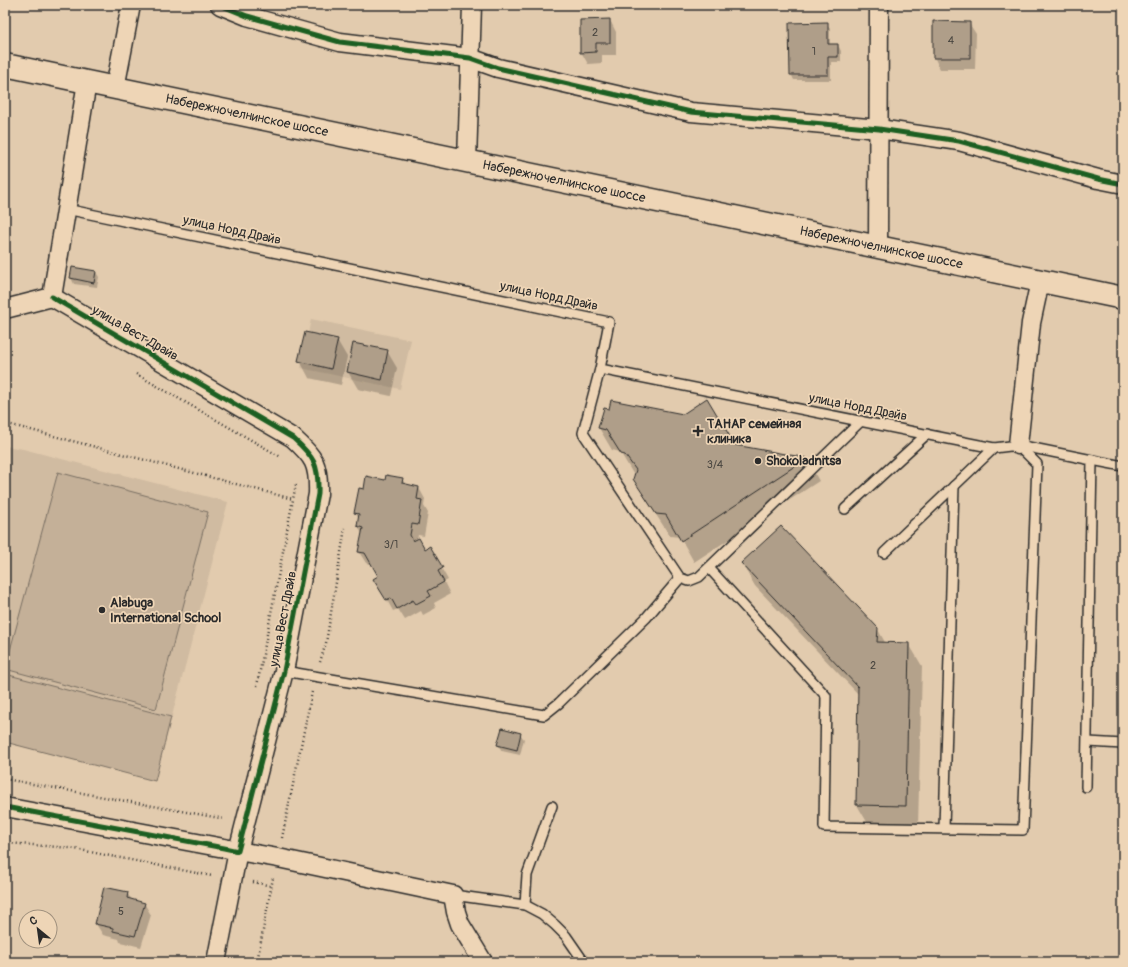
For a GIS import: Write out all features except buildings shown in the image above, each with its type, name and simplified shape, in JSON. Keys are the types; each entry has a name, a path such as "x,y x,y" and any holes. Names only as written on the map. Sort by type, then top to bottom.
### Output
{"main road":[{"name":"Набережночелнинское шоссе","path":"5,66 1123,298"}],"street":[{"path":"115,88 131,5"},
{"path":"220,5 247,16 340,42 470,58 498,68 691,112 879,129 959,141 1098,179 1123,184"},
{"path":"467,161 472,5"},
{"path":"878,246 879,5"},
{"path":"5,310 52,297 87,82"},
{"path":"1018,445 1031,323 1040,281"},
{"name":"улица Вест Драйв","path":"52,297 293,438 306,449 314,462 319,476 318,494 284,671 238,851 216,962"},
{"path":"5,807 278,858 453,895 460,924 483,962"}],"lane":[{"name":"улица Норд Драйв","path":"66,209 609,322 600,368 994,448 1018,445 1123,466"},
{"path":"600,368 583,433 680,578 689,581 699,577 710,568 861,421"},
{"path":"845,508 927,434"},
{"path":"710,568 826,696 824,827 1023,830 1037,464 1018,445"},
{"path":"884,553 994,448"},
{"path":"1086,787 1092,460"},
{"path":"944,828 954,486"},
{"path":"284,671 544,715 646,618 680,578"},
{"path":"1088,742 1123,744"},
{"path":"525,905 527,875 552,806"},
{"path":"453,895 525,905 542,914 555,925 566,936 584,962"}],"path":[{"path":"136,374 282,458"},
{"path":"5,436 8,424 293,499"},
{"path":"256,690 296,481"},
{"path":"258,962 316,677 326,643 345,528"},
{"path":"5,779 231,820"},
{"path":"5,844 70,848 215,876"}],"shaded area":[{"path":"311,319 411,340 400,389 301,368"},
{"name":"Alabuga International School","path":"5,446 23,449 228,502 155,781 5,742"},
{"path":"58,472 208,512 156,709 5,669"},
{"path":"5,674 171,717 155,781 5,742"}],"cycle path":[{"path":"220,5 247,16 340,42 470,58 498,68 691,112 879,129 959,141 1098,179 1123,184"},
{"path":"5,807 238,851 284,671 318,494 317,475 314,462 306,451 293,438 52,297"}],"place":[{"name":"ТАНАР семейная клиника","path":"698,431"},
{"name":"Shokoladnitsa","path":"758,461"},
{"name":"Alabuga International School","path":"102,610"}]}
